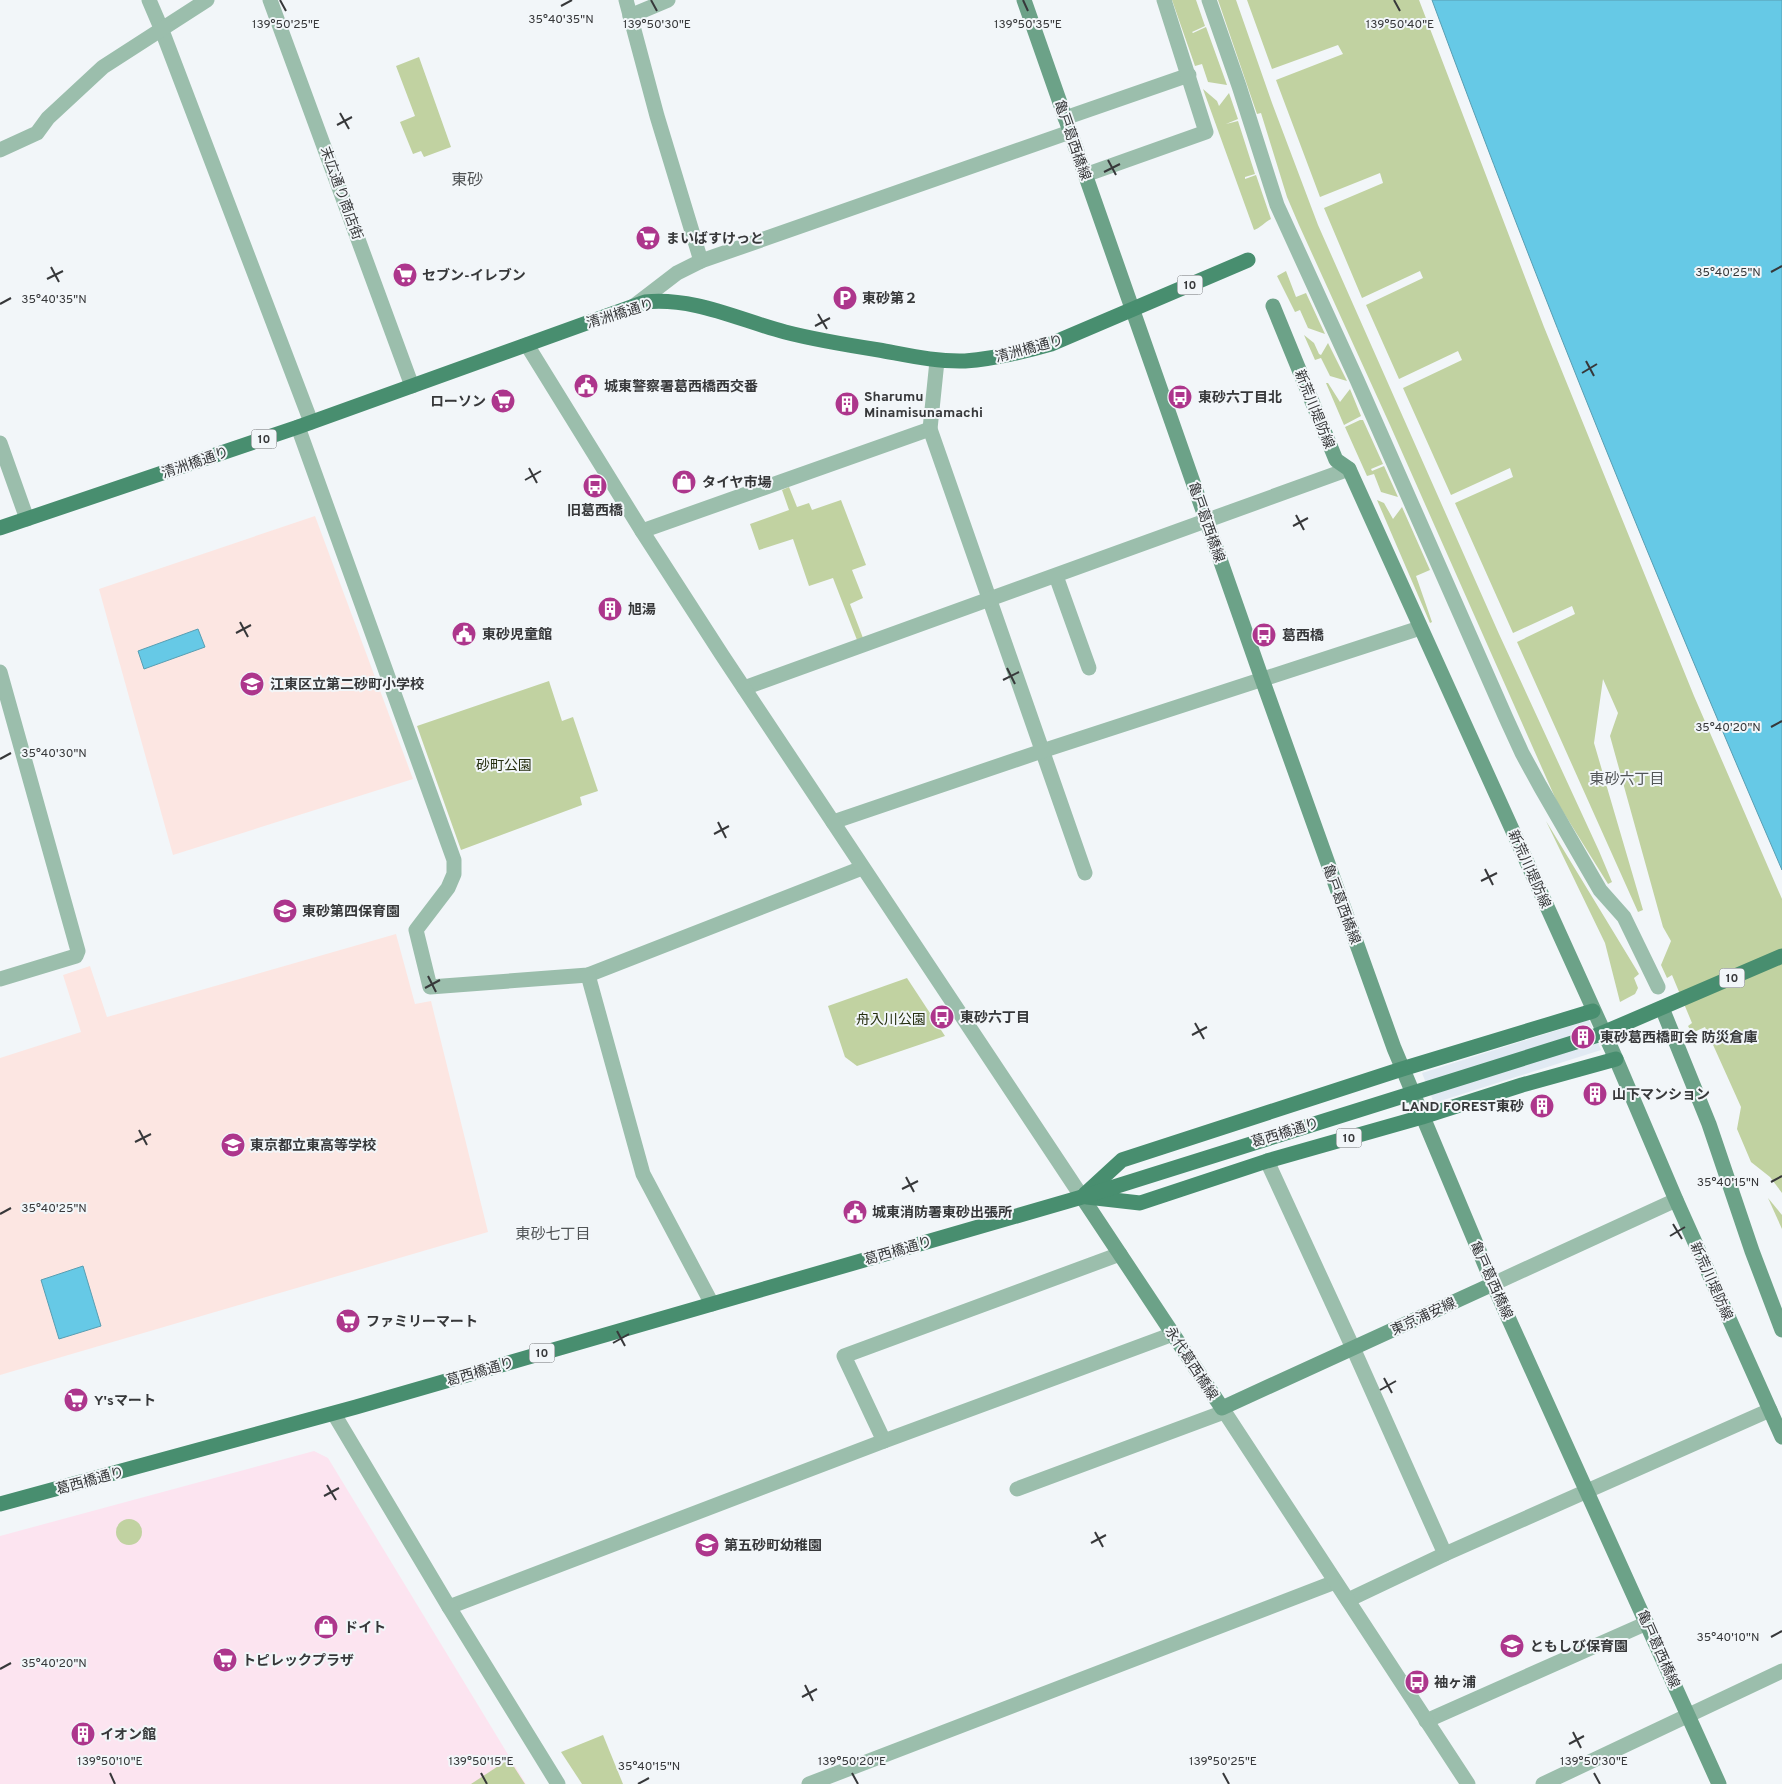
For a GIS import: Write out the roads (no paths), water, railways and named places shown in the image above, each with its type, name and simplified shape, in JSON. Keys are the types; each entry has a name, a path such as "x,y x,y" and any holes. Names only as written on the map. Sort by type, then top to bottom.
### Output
{"main road":[{"name":"亀戸葛西橋線","path":"1024,0 1262,679 1402,1069 1493,1284 1720,1784"},
{"name":"清洲橋通り","path":"0,528 304,425 645,302 673,301 710,309 784,332 819,340 937,361 973,360 1019,353 1051,344 1248,260"},
{"name":"新荒川堤防線","path":"1273,306 1336,460 1349,469 1616,1059 1676,1200 1782,1437"},
{"name":"葛西橋通り","path":"0,1504 334,1414 1082,1197 1576,1042 1636,1019 1782,956"},
{"path":"1662,1008 1709,1124 1752,1251 1782,1330"},
{"name":"10","path":"1082,1197 1122,1160 1402,1069 1593,1011"},
{"name":"10","path":"1082,1197 1140,1203 1267,1161 1616,1059"},
{"name":"永代葛西橋線","path":"1082,1197 1223,1410 1353,1348"},
{"name":"東京浦安線","path":"1353,1348 1493,1284"}],"street":[{"path":"149,0 161,28 304,425 454,860 454,874 448,888 416,930 430,987 588,975 862,868"},
{"path":"0,150 37,132 48,118 103,67 207,0"},
{"name":"末広通り商店街","path":"270,0 412,386"},
{"path":"626,0 657,116 701,261"},
{"path":"630,16 668,0"},
{"path":"1085,176 1206,132 1164,0"},
{"path":"1209,0 1278,205 1506,718 1540,786 1600,890 1624,917 1658,987"},
{"path":"1065,118 1188,75"},
{"path":"633,307 677,273 701,261 1070,132"},
{"path":"527,345 642,531 744,688 1082,1197"},
{"path":"937,361 930,429 1085,873"},
{"path":"642,531 930,429"},
{"path":"0,444 26,519"},
{"path":"744,688 1349,469"},
{"path":"1056,576 1089,668"},
{"path":"833,822 1042,751 1420,628"},
{"path":"0,672 78,951 76,956 0,979"},
{"path":"588,975 643,1174 712,1304"},
{"path":"1267,1161 1445,1554"},
{"path":"1493,1284 1676,1200"},
{"path":"884,1441 844,1356 1120,1254"},
{"path":"449,1607 884,1441 1173,1334"},
{"path":"1017,1490 1223,1410 1468,1784"},
{"path":"1348,1600 1445,1554 1770,1410"},
{"path":"334,1414 449,1607 558,1784"},
{"path":"809,1784 1335,1582"},
{"path":"1426,1721 1647,1623"},
{"path":"1543,1784 1782,1671"}],"water":[{"path":"1432,0 1782,0 1782,870 1690,654 1601,437 1515,219"},
{"path":"198,629 205,647 144,669 138,651"},
{"path":"83,1266 101,1326 59,1339 41,1280"}],"place":[{"name":"まいばすけっと","path":"648,238"},
{"name":"セブン-イレブン","path":"405,275"},
{"name":"東砂第２","path":"845,298"},
{"name":"城東警察署葛西橋西交番","path":"586,386"},
{"name":"東砂六丁目北","path":"1180,397"},
{"name":"ローソン","path":"503,401"},
{"name":"Sharumu Minamisunamachi","path":"847,404"},
{"name":"タイヤ市場","path":"684,482"},
{"name":"旧葛西橋","path":"595,486"},
{"name":"旭湯","path":"610,609"},
{"name":"東砂児童館","path":"464,634"},
{"name":"葛西橋","path":"1264,635"},
{"name":"江東区立第二砂町小学校","path":"252,684"},
{"name":"東砂第四保育園","path":"285,911"},
{"name":"東砂六丁目","path":"942,1017"},
{"name":"東砂葛西橋町会 防災倉庫","path":"1583,1037"},
{"name":"山下マンション","path":"1595,1094"},
{"name":"LAND FOREST東砂","path":"1542,1106"},
{"name":"東京都立東高等学校","path":"233,1145"},
{"name":"城東消防署東砂出張所","path":"855,1212"},
{"name":"ファミリーマート","path":"348,1321"},
{"name":"Y'sマート","path":"76,1400"},
{"name":"第五砂町幼稚園","path":"707,1545"},
{"name":"ドイト","path":"326,1627"},
{"name":"ともしび保育園","path":"1512,1646"},
{"name":"トピレックプラザ","path":"225,1660"},
{"name":"袖ヶ浦","path":"1417,1682"},
{"name":"イオン館","path":"83,1734"}],"district":[{"name":"東砂","path":"467,179"},
{"name":"東砂六丁目","path":"1627,779"},
{"name":"東砂七丁目","path":"553,1234"}],"park label":[{"name":"砂町公園","path":"504,765"},
{"name":"舟入川公園","path":"891,1019"}]}
